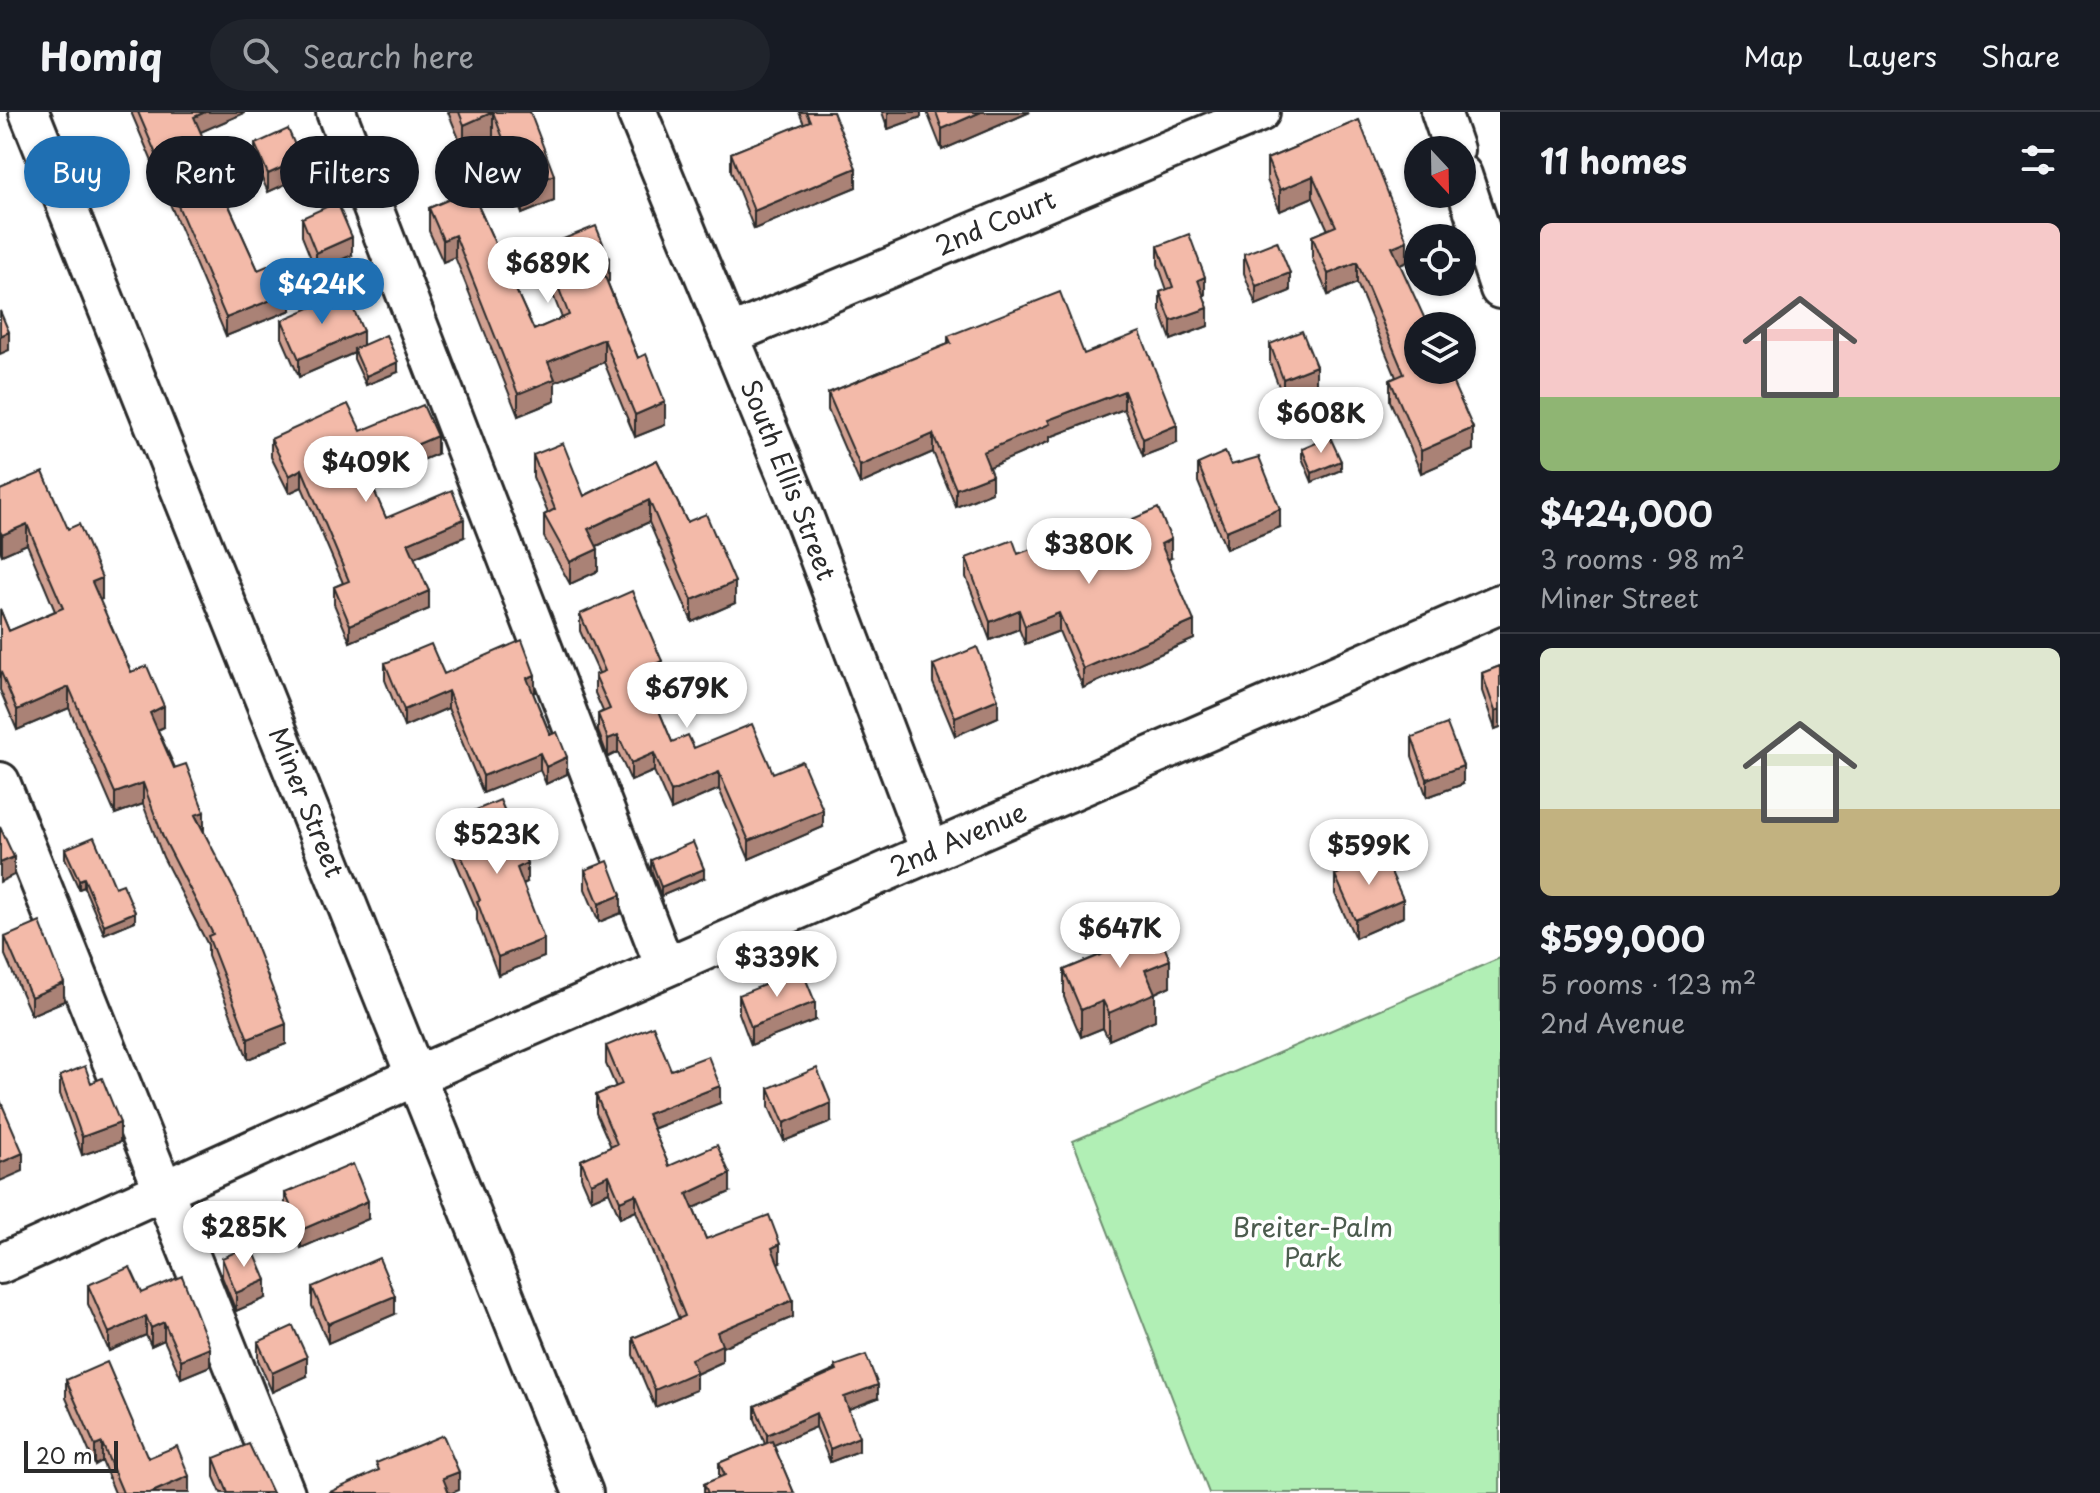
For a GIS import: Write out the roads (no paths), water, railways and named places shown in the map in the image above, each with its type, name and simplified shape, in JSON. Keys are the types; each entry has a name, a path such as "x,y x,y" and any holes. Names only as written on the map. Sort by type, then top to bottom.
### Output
{"street":[{"name":"Miner Street","path":"29,112 583,1493"},
{"path":"336,112 665,967"},
{"name":"South Ellis Street","path":"637,112 732,334 930,851"},
{"name":"2nd Court","path":"732,334 1260,112"},
{"path":"1441,112 1449,136"},
{"path":"1473,208 1500,289"},
{"name":"2nd Avenue","path":"0,1264 416,1076 1500,604"},
{"path":"0,782 285,1493"}],"park label":[{"name":"Breiter-Palm Park","path":"1313,1243"}]}
